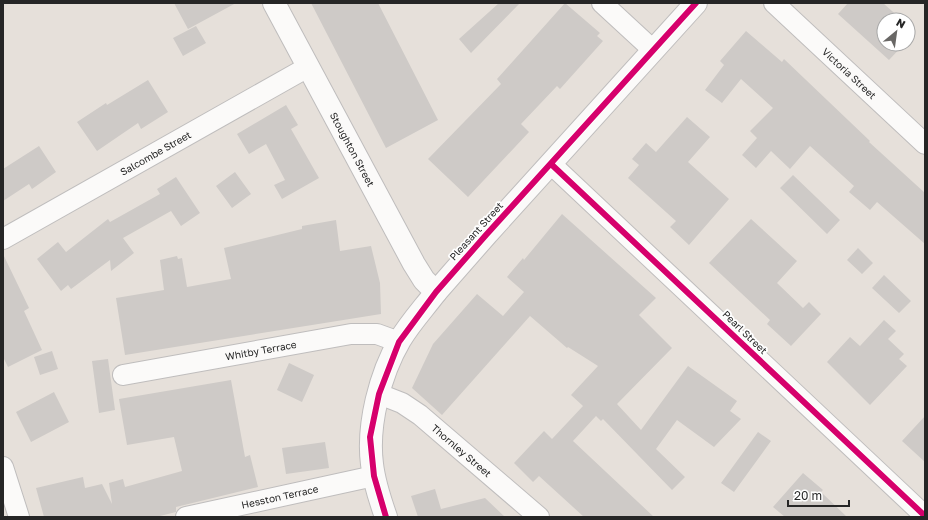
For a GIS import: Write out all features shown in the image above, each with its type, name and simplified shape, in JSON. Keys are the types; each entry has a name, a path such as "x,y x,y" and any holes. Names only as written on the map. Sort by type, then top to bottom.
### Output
{"main road":[{"name":"Stoughton Street","path":"274,3 416,268 424,280 436,292"},
{"name":"Pleasant Street","path":"386,517 374,476 370,437 379,394 399,342 436,292 696,3"}],"street":[{"path":"602,3 653,50"},
{"name":"Victoria Street","path":"774,3 925,144"},
{"name":"Salcombe Street","path":"3,239 308,67"},
{"name":"Pearl Street","path":"551,164 925,516"},
{"name":"Whitby Terrace","path":"123,375 351,334 377,334 399,342"},
{"name":"Thornley Street","path":"379,394 398,401 420,415 539,517"},
{"path":"3,467 19,517"},
{"name":"Hesston Terrace","path":"186,517 374,476"}],"building":[{"path":"174,3 236,3 188,29"},
{"path":"311,3 378,3 438,120 386,148"},
{"path":"499,3 520,3 471,53 459,39"},
{"path":"565,3 600,33 597,36 603,41 560,89 557,86 521,124 529,132 468,197 428,159 501,84 497,79"},
{"path":"848,3 883,3 893,12 876,12 876,48 838,14"},
{"path":"196,26 206,43 183,56 173,38"},
{"path":"746,31 782,62 784,59 870,141 869,142 925,193 925,244 877,202 870,210 849,192 854,186 810,146 790,169 771,151 756,168 742,155 757,138 750,131 773,108 741,79 722,103 705,90 724,65 720,61"},
{"path":"880,52 896,52 889,60"},
{"path":"148,80 168,112 141,129 138,123 97,151 77,122 106,103 107,105"},
{"path":"286,105 298,125 291,129 319,178 282,199 274,185 285,180 266,144 249,154 237,134"},
{"path":"687,117 710,137 688,162 729,199 689,245 670,227 676,221 628,178 639,165 632,159 646,143 656,152"},
{"path":"39,146 56,172 32,189 29,184 3,201 3,169"},
{"path":"235,172 251,194 232,208 216,186"},
{"path":"793,175 840,220 827,234 780,188"},
{"path":"176,177 200,213 181,226 171,211 123,238 134,253 111,271 110,260 71,289 68,285 61,291 37,259 58,242 66,252 108,219 110,222 160,194 157,189"},
{"path":"562,214 656,298 639,315 672,348 617,404 641,430 688,366 737,401 730,411 741,419 714,447 677,420 656,449 685,477 672,490 603,419 601,421 596,416 573,441 654,517 584,517 539,476 533,482 514,463 544,431 552,439 583,406 571,395 598,366 568,347 567,348 530,316 442,415 412,388 433,344 477,294 503,316 524,292 507,277 523,258 524,260"},
{"path":"751,219 797,261 777,283 803,308 809,302 821,314 791,346 767,324 770,320 709,263"},
{"path":"336,220 340,251 371,246 380,283 381,314 125,355 116,298 164,290 160,260 177,256 178,259 182,258 187,287 231,279 224,248 302,229 302,226"},
{"path":"858,248 873,263 862,274 847,260"},
{"path":"3,254 29,308 24,311 42,350 8,367 3,357"},
{"path":"884,275 911,301 899,313 872,288"},
{"path":"884,320 896,331 888,339 904,354 899,359 907,366 870,405 827,362 850,337 860,346"},
{"path":"52,351 58,369 40,375 34,357"},
{"path":"108,359 115,410 99,413 92,361"},
{"path":"289,363 314,375 302,402 277,390"},
{"path":"231,380 245,457 250,455 258,487 176,507 176,512 156,517 44,517 36,488 83,477 85,488 102,484 112,504 109,483 123,479 125,487 182,471 174,437 127,445 119,399"},
{"path":"54,392 69,422 31,442 16,412"},
{"path":"925,416 925,462 902,441"},
{"path":"758,432 771,441 734,492 721,483"},
{"path":"325,442 329,468 286,474 282,448"},
{"path":"803,473 823,490 821,492 847,517 785,517 773,507"},
{"path":"435,489 441,509 485,498 505,517 418,517 411,496"}],"cycle path":[{"path":"386,517 374,476 370,437 379,394 399,342 436,292 696,3"},
{"path":"551,164 925,516"}]}
